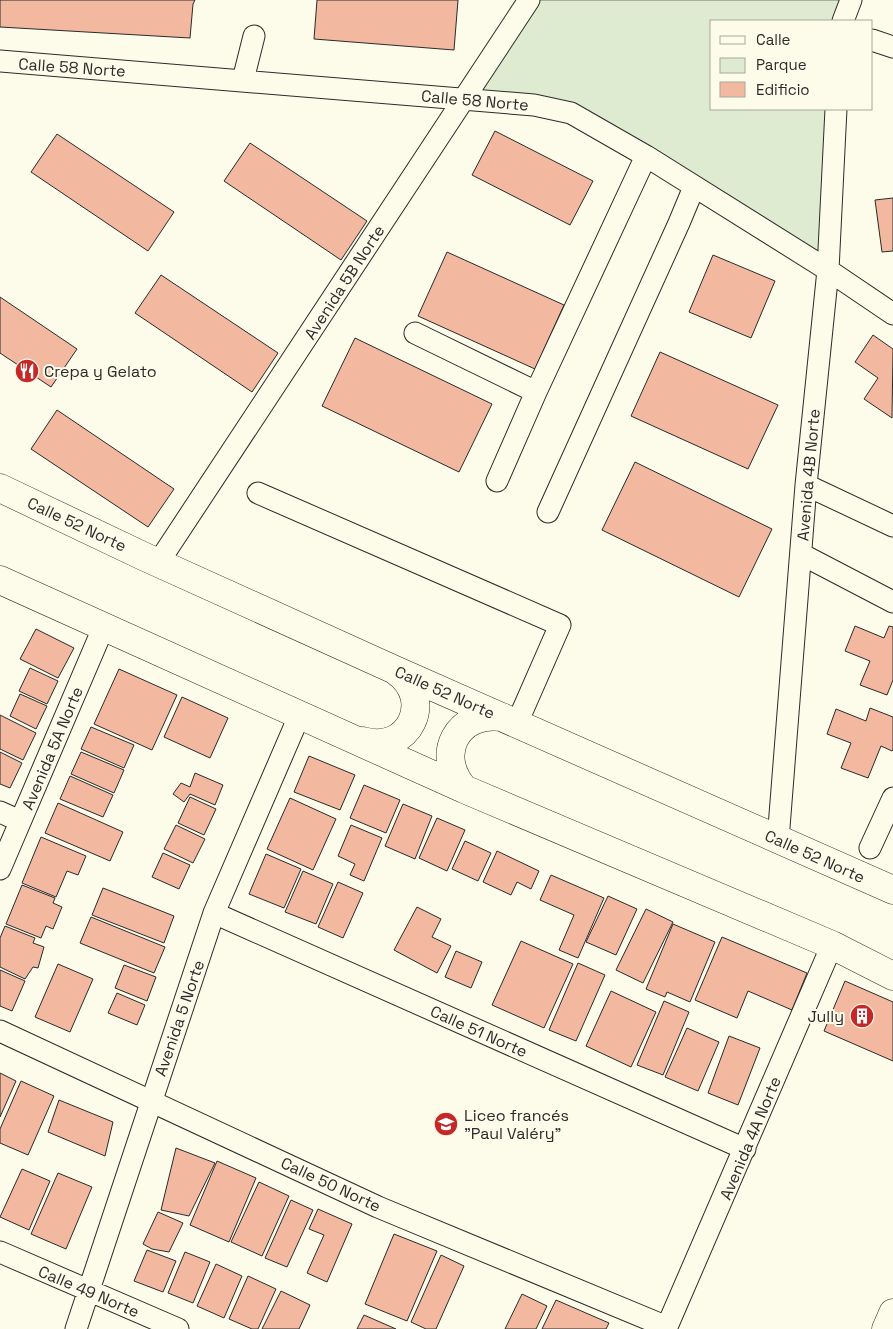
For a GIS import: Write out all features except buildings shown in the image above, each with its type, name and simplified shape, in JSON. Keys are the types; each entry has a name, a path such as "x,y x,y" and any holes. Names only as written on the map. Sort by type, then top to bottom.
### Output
{"main road":[{"name":"Calle 52 Norte","path":"0,488 158,563 395,670 893,890"},
{"path":"0,580 359,740 464,789 832,946 893,976"},
{"path":"359,740 371,744 383,744 400,736 412,723 416,711 416,699 412,687 405,677 395,670"},
{"path":"464,789 452,772 450,763 452,743 460,730 472,720 492,716 509,720"},
{"path":"886,1329 893,1313"}],"street":[{"name":"Avenida 5B Norte","path":"158,563 529,0"},
{"path":"843,20 851,0"},
{"path":"243,80 254,36"},
{"path":"873,40 893,48"},
{"name":"Calle 58 Norte","path":"0,61 534,105 570,113 646,156 828,270 893,314"},
{"name":"Avenida 4B Norte","path":"778,840 806,485 828,270 836,110"},
{"path":"497,480 646,156"},
{"path":"548,512 694,187"},
{"path":"415,333 536,392"},
{"path":"806,485 893,526"},
{"path":"258,493 560,625 509,720"},
{"path":"801,554 893,602"},
{"name":"Avenida 5A Norte","path":"0,870 104,626"},
{"name":"Avenida 5 Norte","path":"76,1329 214,913 300,714"},
{"path":"870,848 893,798"},
{"path":"0,812 20,821"},
{"name":"Calle 51 Norte","path":"214,913 745,1149"},
{"name":"Avenida 4A Norte","path":"666,1328 832,946"},
{"name":"Calle 50 Norte","path":"0,1030 378,1206 666,1328"},
{"name":"Calle 49 Norte","path":"0,1252 178,1329"}],"green space":[{"path":"529,0 851,0 843,20 710,20 710,110 836,110 828,270 571,113 464,99"}],"place":[{"name":"Crepa y Gelato","path":"27,371"},
{"name":"Jully","path":"862,1016"},
{"name":"Liceo francés \"Paul Valéry\"","path":"446,1124"}]}
